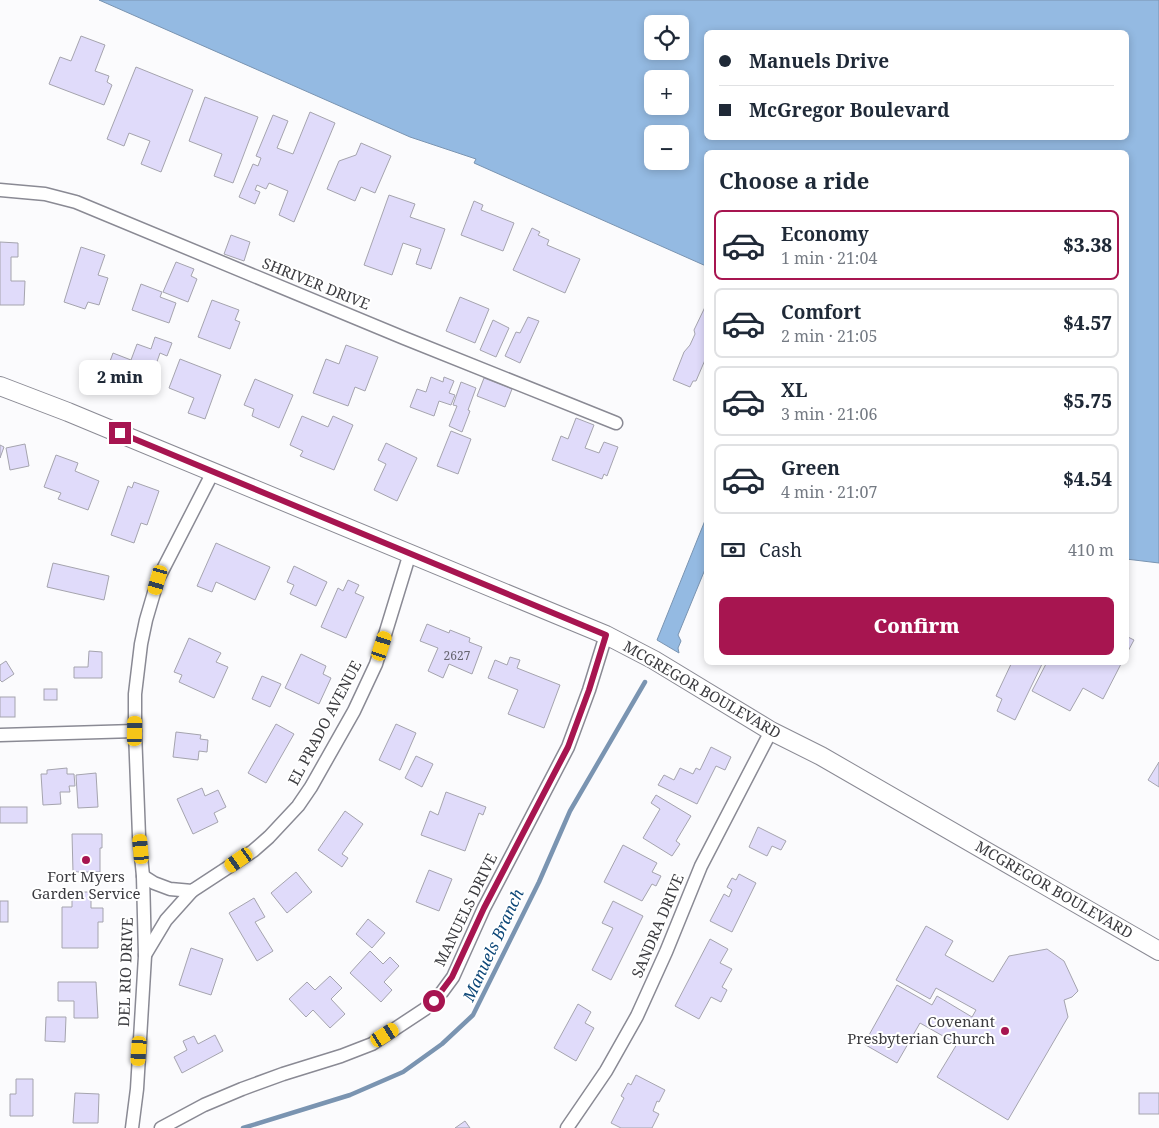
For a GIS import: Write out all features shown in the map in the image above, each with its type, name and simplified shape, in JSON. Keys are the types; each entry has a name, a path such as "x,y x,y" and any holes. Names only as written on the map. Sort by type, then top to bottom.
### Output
{"main road":[{"name":"MCGREGOR BOULEVARD","path":"0,386 68,412 606,635 654,660 771,731 821,756 1159,951"}],"street":[{"name":"SHRIVER DRIVE","path":"0,190 45,194 76,202 616,423"},
{"name":"DEL RIO DRIVE","path":"132,1128 137,1089 145,956 143,876 139,836 135,731 135,694 141,644 158,580 213,472"},
{"name":"EL PRADO AVENUE","path":"145,956 166,920 192,890 225,870 264,841 286,820 312,787 354,711 376,664 410,553"},
{"name":"MANUELS DRIVE","path":"161,1128 204,1105 242,1089 372,1044 426,1010 452,977 484,908 568,747 589,690 606,635"},
{"path":"0,735 135,731"},
{"name":"SANDRA DRIVE","path":"567,1128 606,1071 637,1016 666,952 701,866 771,731"},
{"path":"143,876 170,889 192,890"}],"water":[{"path":"99,0 1159,0 1159,563 1129,559 1129,150 704,150 704,265 474,163 476,159 410,137"},
{"path":"704,523 704,572 678,635 681,641 678,648 679,653 657,640"}],"building":[{"path":"81,36 105,45 95,71 109,76 107,82 112,85 104,105 49,84 60,57 71,61"},
{"path":"136,67 193,90 161,172 141,164 150,141 129,133 124,146 107,139"},
{"path":"205,97 258,117 233,183 214,176 222,154 189,141"},
{"path":"310,112 335,123 294,222 279,215 288,191 269,183 266,189 257,185 255,190 260,192 255,204 239,197 253,164 258,166 261,158 256,156 273,115 288,121 277,148 293,154"},
{"path":"361,143 391,156 375,193 361,187 355,201 327,189 339,161 356,155"},
{"path":"389,195 415,204 410,217 445,229 431,269 416,264 421,249 403,243 392,275 364,265"},
{"path":"474,201 483,205 481,210 514,223 503,251 461,235"},
{"path":"532,228 540,232 538,235 549,240 547,245 580,259 565,293 513,270"},
{"path":"231,235 250,242 244,261 224,254"},
{"path":"0,242 18,243 18,257 11,257 11,281 25,281 24,305 0,305"},
{"path":"81,247 105,255 98,275 108,278 99,305 88,302 85,309 64,302"},
{"path":"176,262 194,269 191,276 197,279 188,302 163,292"},
{"path":"141,284 162,292 160,297 176,303 169,323 132,310"},
{"path":"460,297 489,309 475,343 446,331"},
{"path":"212,300 239,310 235,320 240,322 230,349 198,337"},
{"path":"704,309 704,362 696,381 693,381 690,387 673,380 684,352 695,334 694,330"},
{"path":"528,317 539,321 520,363 505,356 516,332 520,333"},
{"path":"493,320 509,328 496,357 480,350"},
{"path":"155,337 172,343 167,356 160,353 147,390 105,375 113,353 131,360 137,344 151,349"},
{"path":"346,345 378,357 365,391 355,387 348,406 313,393 326,359 339,364"},
{"path":"180,359 221,375 205,419 188,413 194,398 169,388"},
{"path":"431,377 443,382 444,377 454,381 449,393 455,395 451,405 439,401 434,416 410,407 417,389 426,392"},
{"path":"484,378 512,389 505,407 477,396"},
{"path":"255,379 293,395 279,428 252,416 254,409 244,405"},
{"path":"461,382 476,388 462,432 449,426 457,406 453,405"},
{"path":"302,416 328,427 333,416 353,425 334,470 300,456 303,451 290,445"},
{"path":"576,418 594,425 585,448 599,453 604,442 618,447 607,476 604,474 602,479 552,460 561,436 568,439"},
{"path":"451,431 471,439 458,474 437,466"},
{"path":"386,443 417,458 397,501 374,490 386,464 378,460"},
{"path":"25,444 29,466 10,470 6,448"},
{"path":"0,445 4,447 0,458"},
{"path":"56,455 78,463 75,471 99,481 88,510 58,499 61,493 44,487"},
{"path":"134,482 159,491 147,525 141,523 134,543 111,535 128,486 132,488"},
{"path":"216,543 270,567 255,600 216,582 212,592 197,586"},
{"path":"53,563 109,576 104,600 47,587"},
{"path":"294,566 327,582 316,606 290,594 294,585 287,582"},
{"path":"348,580 359,585 355,593 364,597 346,638 321,627 338,588 343,591"},
{"path":"427,624 449,633 450,630 470,638 469,642 482,647 472,674 449,664 443,678 428,671 438,648 420,641"},
{"path":"189,638 221,653 216,662 228,667 214,698 179,682 182,675 174,672"},
{"path":"1129,638 1134,640 1129,649"},
{"path":"89,651 102,652 102,678 74,678 74,667 88,667"},
{"path":"301,654 326,666 323,674 331,678 319,704 285,688"},
{"path":"510,657 520,660 517,668 560,685 544,728 508,714 518,690 488,678 495,660 507,665"},
{"path":"6,661 14,674 2,682 0,680 0,665"},
{"path":"1011,665 1042,665 1015,720 997,711 1002,699 996,696"},
{"path":"1045,665 1120,665 1103,699 1083,688 1070,711 1032,691"},
{"path":"262,676 281,684 270,707 252,699"},
{"path":"44,689 57,689 57,700 44,700"},
{"path":"0,697 15,697 15,717 0,717"},
{"path":"276,724 294,734 266,783 248,773"},
{"path":"396,724 416,733 400,770 379,760"},
{"path":"176,732 201,735 200,739 208,740 207,752 199,751 198,760 173,757"},
{"path":"711,747 731,757 725,770 716,766 697,804 658,785 664,775 674,780 680,768 693,774 696,768 700,770"},
{"path":"416,756 433,764 422,787 405,778"},
{"path":"1159,762 1159,787 1148,780"},
{"path":"67,768 67,774 74,774 75,786 69,786 70,792 60,792 61,804 43,805 41,774 47,774 47,770"},
{"path":"96,773 98,807 78,808 76,775"},
{"path":"202,788 205,796 218,790 226,807 214,813 218,822 193,834 177,799"},
{"path":"446,792 486,807 483,815 479,813 465,851 421,835 430,811 438,815"},
{"path":"656,795 691,816 676,841 680,844 672,856 643,838 660,809 651,803"},
{"path":"0,807 27,807 27,823 0,823"},
{"path":"345,811 363,824 342,854 348,858 342,867 318,850"},
{"path":"758,827 786,841 781,850 772,846 767,856 749,847"},
{"name":"Fort Myers Garden Service","path":"72,834 102,834 100,872 73,872"},
{"path":"623,845 657,863 652,872 661,876 656,886 652,884 642,901 604,882"},
{"path":"429,870 452,879 439,911 416,902"},
{"path":"296,872 312,892 287,913 271,893"},
{"path":"739,874 756,883 732,932 710,921 724,894 729,897 732,890 727,887 732,878 736,880"},
{"path":"72,892 91,892 91,908 103,908 103,922 98,922 98,948 62,948 62,907 72,907"},
{"path":"254,898 265,917 255,922 273,951 257,961 229,913"},
{"path":"0,901 8,901 8,922 0,922"},
{"path":"613,901 643,916 611,980 592,970 613,928 602,923"},
{"path":"368,919 385,933 372,948 356,934"},
{"path":"926,926 953,941 945,955 993,982 1009,956 1047,949 1064,961 1078,991 1072,997 1064,1000 1068,1017 1008,1120 937,1077 957,1044 920,1023 897,1063 864,1044 897,985 932,1005 937,996 972,1017 976,1010 936,988 930,999 896,980"},
{"path":"710,939 728,949 720,963 732,969 722,987 727,990 721,1002 711,997 699,1019 675,1006"},
{"path":"191,948 223,959 211,995 179,985"},
{"path":"370,951 383,964 390,957 399,966 384,982 392,990 381,1002 350,973"},
{"path":"330,976 342,988 331,999 345,1014 330,1028 313,1010 306,1017 289,999 307,982 315,990"},
{"path":"58,982 96,982 98,1018 74,1018 74,1001 58,1001"},
{"path":"578,1004 591,1012 585,1023 594,1028 576,1061 554,1048"},
{"path":"46,1017 66,1017 65,1042 45,1041"},
{"path":"215,1035 223,1051 182,1073 174,1057 187,1050 183,1041 194,1036 198,1044"},
{"path":"636,1075 665,1090 653,1111 659,1114 652,1128 621,1128 611,1123 624,1098 621,1096 628,1083 631,1085"},
{"path":"16,1079 33,1079 33,1116 10,1116 10,1094 16,1094"},
{"path":"75,1093 99,1094 98,1123 73,1123"},
{"path":"1139,1093 1159,1093 1159,1114 1139,1114"},
{"path":"465,1121 470,1128 455,1128"}],"waterway":[{"name":"Manuels Branch","path":"243,1128 350,1095 403,1072 442,1044 473,1015 539,882 570,811 645,682"}],"place":[{"name":"Fort Myers Garden Service","path":"86,860"},
{"name":"Covenant Presbyterian Church","path":"1005,1031"}],"route":[{"path":"120,433 330,522 606,635 589,690 568,747 484,908 452,977 434,1001"}]}
